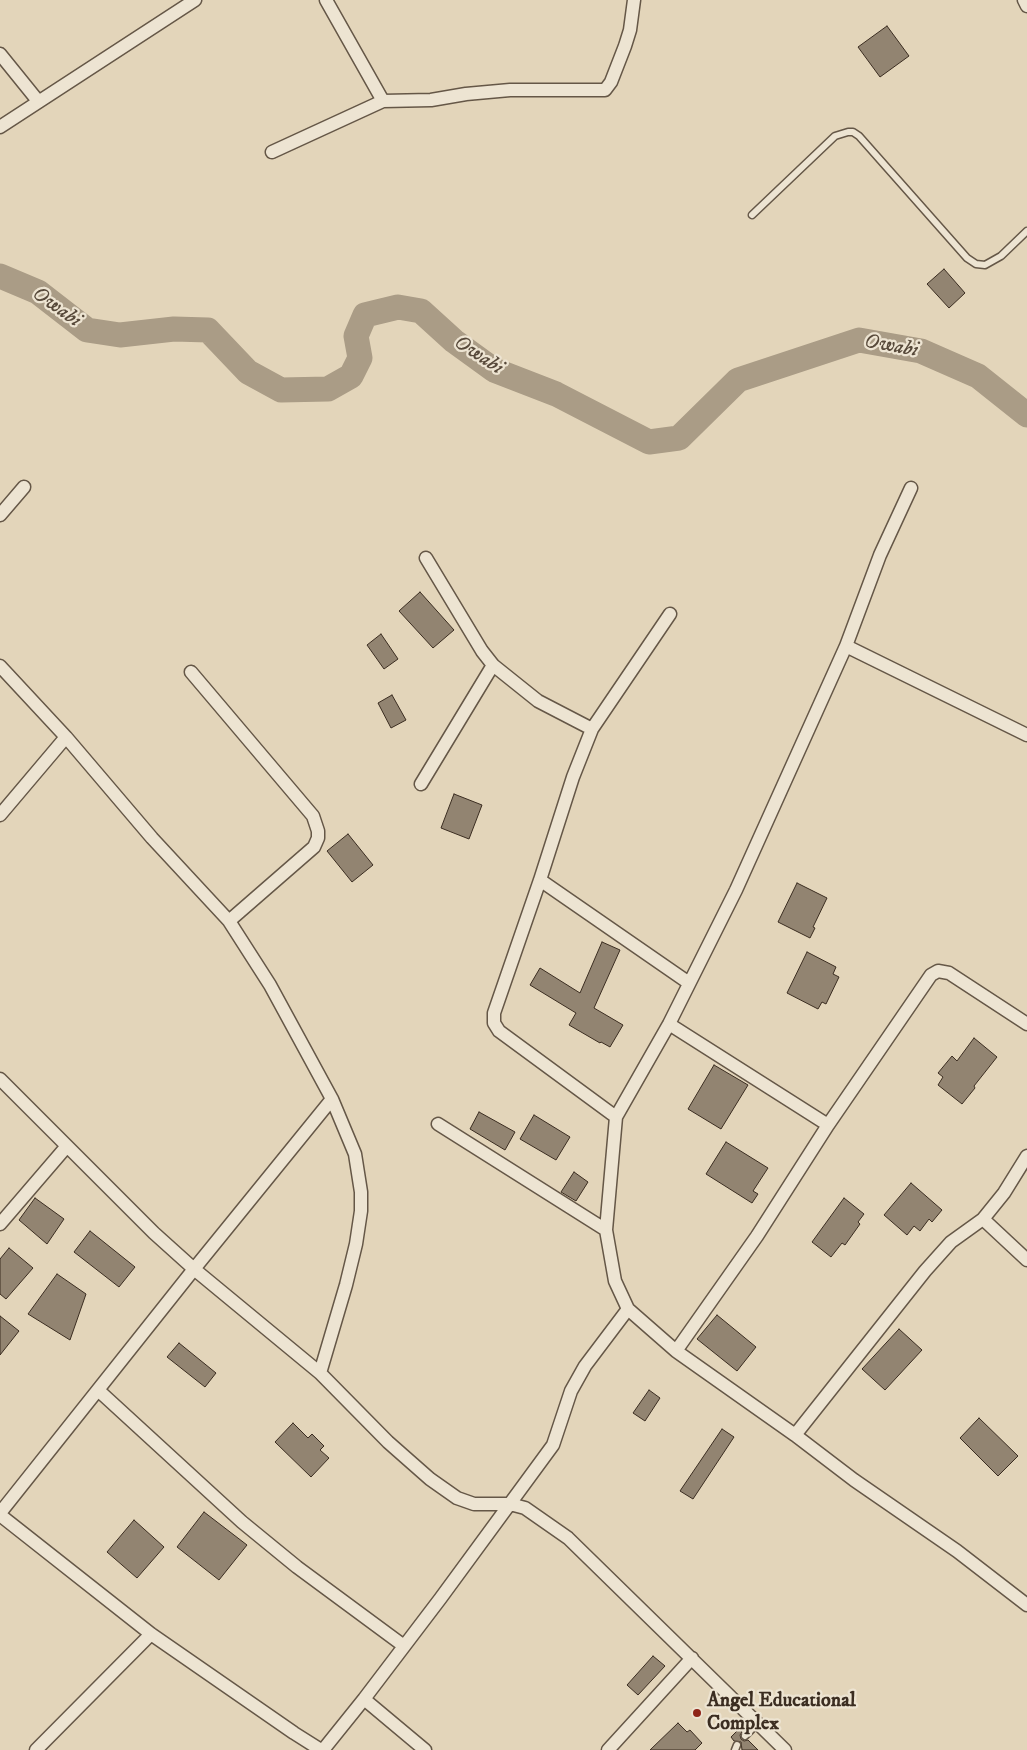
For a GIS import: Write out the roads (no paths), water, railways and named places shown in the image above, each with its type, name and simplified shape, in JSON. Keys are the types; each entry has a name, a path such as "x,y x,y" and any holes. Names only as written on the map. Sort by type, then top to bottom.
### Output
{"street":[{"path":"0,127 194,0"},
{"path":"326,0 383,101"},
{"path":"272,152 383,101 431,100 466,94 510,90 605,90 611,82 625,46 630,30 634,0"},
{"path":"1024,0 1027,6"},
{"path":"0,54 38,101"},
{"path":"0,516 24,487"},
{"path":"912,488 880,554 846,646 736,890 669,1024 616,1117 606,1230 615,1281 628,1309 676,1352 795,1435 854,1480 957,1551 1027,1605"},
{"path":"426,558 482,651 493,665 538,701 592,729"},
{"path":"616,1117 499,1031 494,1023 494,1013 573,777 592,729 670,614"},
{"path":"846,646 1027,735"},
{"path":"422,784 493,665"},
{"path":"0,666 66,737 152,838 229,921 270,985 332,1098 356,1154 361,1192 361,1211 356,1244 346,1285 320,1373"},
{"path":"191,672 313,816 318,832 318,838 314,847 229,921"},
{"path":"0,815 66,737"},
{"path":"540,880 689,983"},
{"path":"676,1352 757,1236 828,1126 931,974 938,971 949,973 1027,1024"},
{"path":"669,1024 828,1126"},
{"path":"0,1079 154,1233 320,1373 388,1442 430,1479 457,1498 474,1504 510,1504 525,1508 568,1538 785,1750"},
{"path":"332,1098 194,1268 0,1514 151,1634 294,1733 322,1750 364,1699 553,1445 571,1391 584,1366 628,1309"},
{"path":"438,1124 606,1230"},
{"path":"0,1224 67,1146"},
{"path":"795,1435 925,1271 951,1242 983,1220 1004,1193 1027,1156"},
{"path":"983,1220 1027,1260"},
{"path":"98,1390 242,1522 297,1567 404,1646"},
{"path":"36,1750 151,1634"},
{"path":"608,1750 692,1658"},
{"path":"364,1699 425,1750"}],"lane":[{"path":"752,215 835,136 853,132 859,136 967,258 976,264 985,265 1001,256 1027,231"},
{"path":"745,1736 758,1723"}],"waterway":[{"name":"Owabi","path":"0,276 38,292 87,330 120,335 174,329 208,330 248,372 281,390 328,389 351,376 360,358 356,336 365,315 398,307 421,311 454,341 494,370 556,394 649,442 679,438 738,380 859,340 921,351 978,376 1027,415"}],"place":[{"name":"Angel Educational Complex","path":"697,1713"}]}
